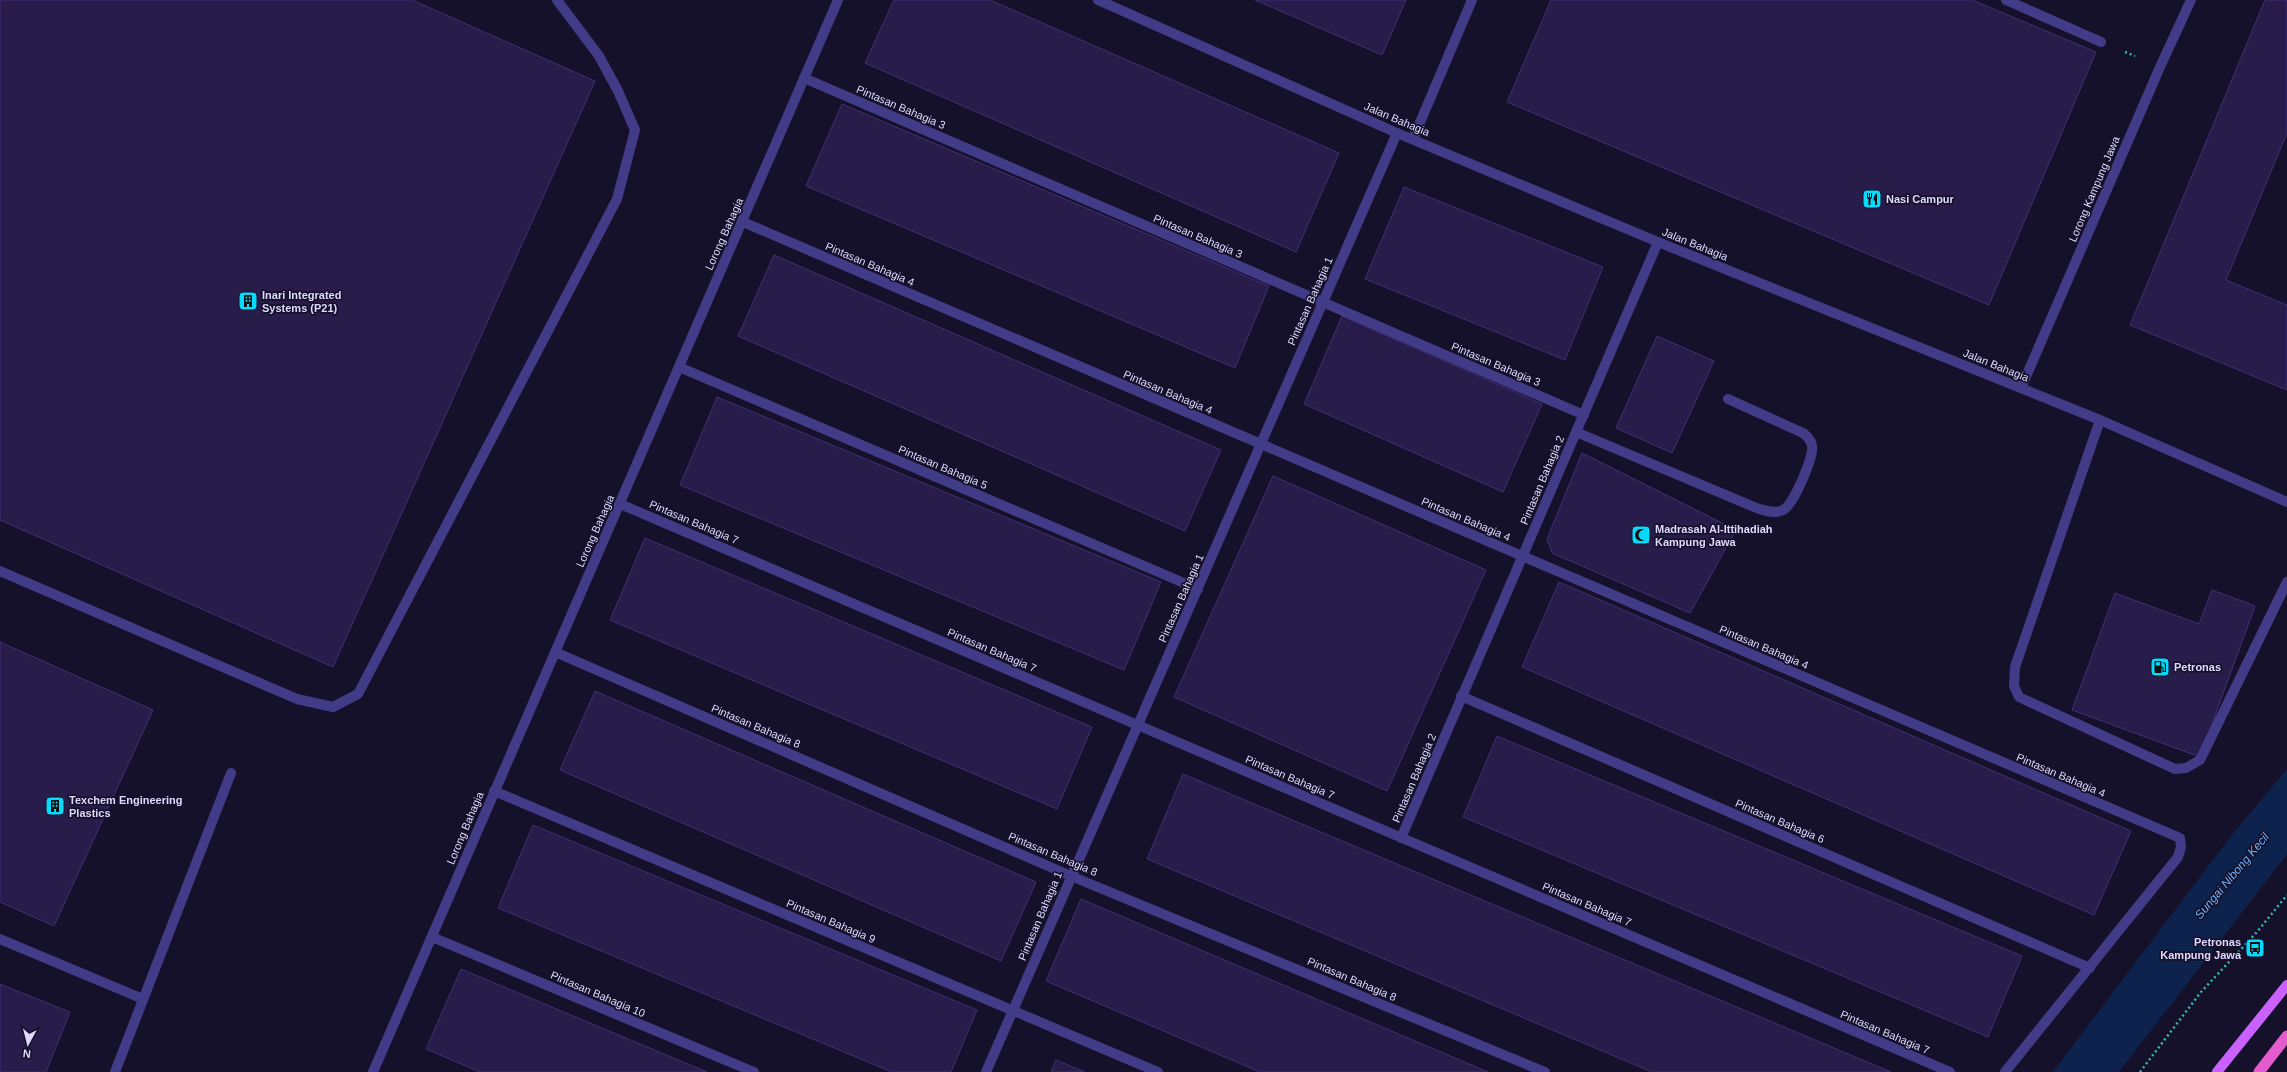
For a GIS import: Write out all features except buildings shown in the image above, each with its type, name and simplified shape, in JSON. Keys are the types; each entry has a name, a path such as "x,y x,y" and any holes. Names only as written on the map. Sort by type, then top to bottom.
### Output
{"highway":[{"path":"2259,1072 2287,1036"}],"main road":[{"path":"2216,1072 2287,985"}],"street":[{"path":"0,571 297,700 333,707 358,694 617,199 635,130 618,91 599,56 557,0"},
{"name":"Lorong Bahagia","path":"373,1072 838,0"},
{"name":"Jalan Bahagia","path":"1098,0 1397,133 1658,242 2100,420 2287,502"},
{"path":"1413,139 1472,0"},
{"path":"2006,0 2101,42"},
{"name":"Lorong Kampung Jawa","path":"2021,388 2160,67 2191,0"},
{"name":"Pintasan Bahagia 3","path":"804,78 1584,415"},
{"name":"Pintasan Bahagia 1","path":"986,1072 1397,133"},
{"name":"Pintasan Bahagia 4","path":"743,222 2180,838 2181,847 2178,857 2090,968"},
{"name":"Pintasan Bahagia 2","path":"1401,838 1658,242"},
{"name":"Pintasan Bahagia 5","path":"679,367 1198,589"},
{"path":"1576,432 1759,509 1773,512 1783,511 1791,504 1811,456 1812,447 1810,439 1803,434 1728,399"},
{"path":"2100,420 2015,667 2014,686 2018,697 2176,769 2186,768 2200,760 2287,582"},
{"name":"Pintasan Bahagia 7","path":"620,504 1950,1072"},
{"name":"Pintasan Bahagia 8","path":"555,652 1071,876 1544,1072"},
{"name":"Pintasan Bahagia 6","path":"1461,696 2090,968"},
{"path":"116,1072 231,773"},
{"name":"Pintasan Bahagia 9","path":"494,792 1158,1072"},
{"name":"Pintasan Bahagia 10","path":"432,937 754,1072"},
{"path":"0,939 143,999"},
{"path":"2005,1072 2090,968"}],"path":[{"path":"2101,42 2160,67"},
{"path":"2140,1072 2201,992 2257,932 2287,895"}],"water":[{"name":"Sungai Nibong Kecil","path":"2287,769 2287,854 2119,1072 2053,1072 2231,836"}],"place":[{"name":"Nasi Campur","path":"1872,199"},
{"name":"Inari Integrated Systems (P21)","path":"248,301"},
{"name":"Madrasah Al-Ittihadiah Kampung Jawa","path":"1641,535"},
{"name":"Petronas","path":"2160,667"},
{"name":"Texchem Engineering Plastics","path":"55,806"},
{"name":"Petronas Kampung Jawa","path":"2255,948"}]}
